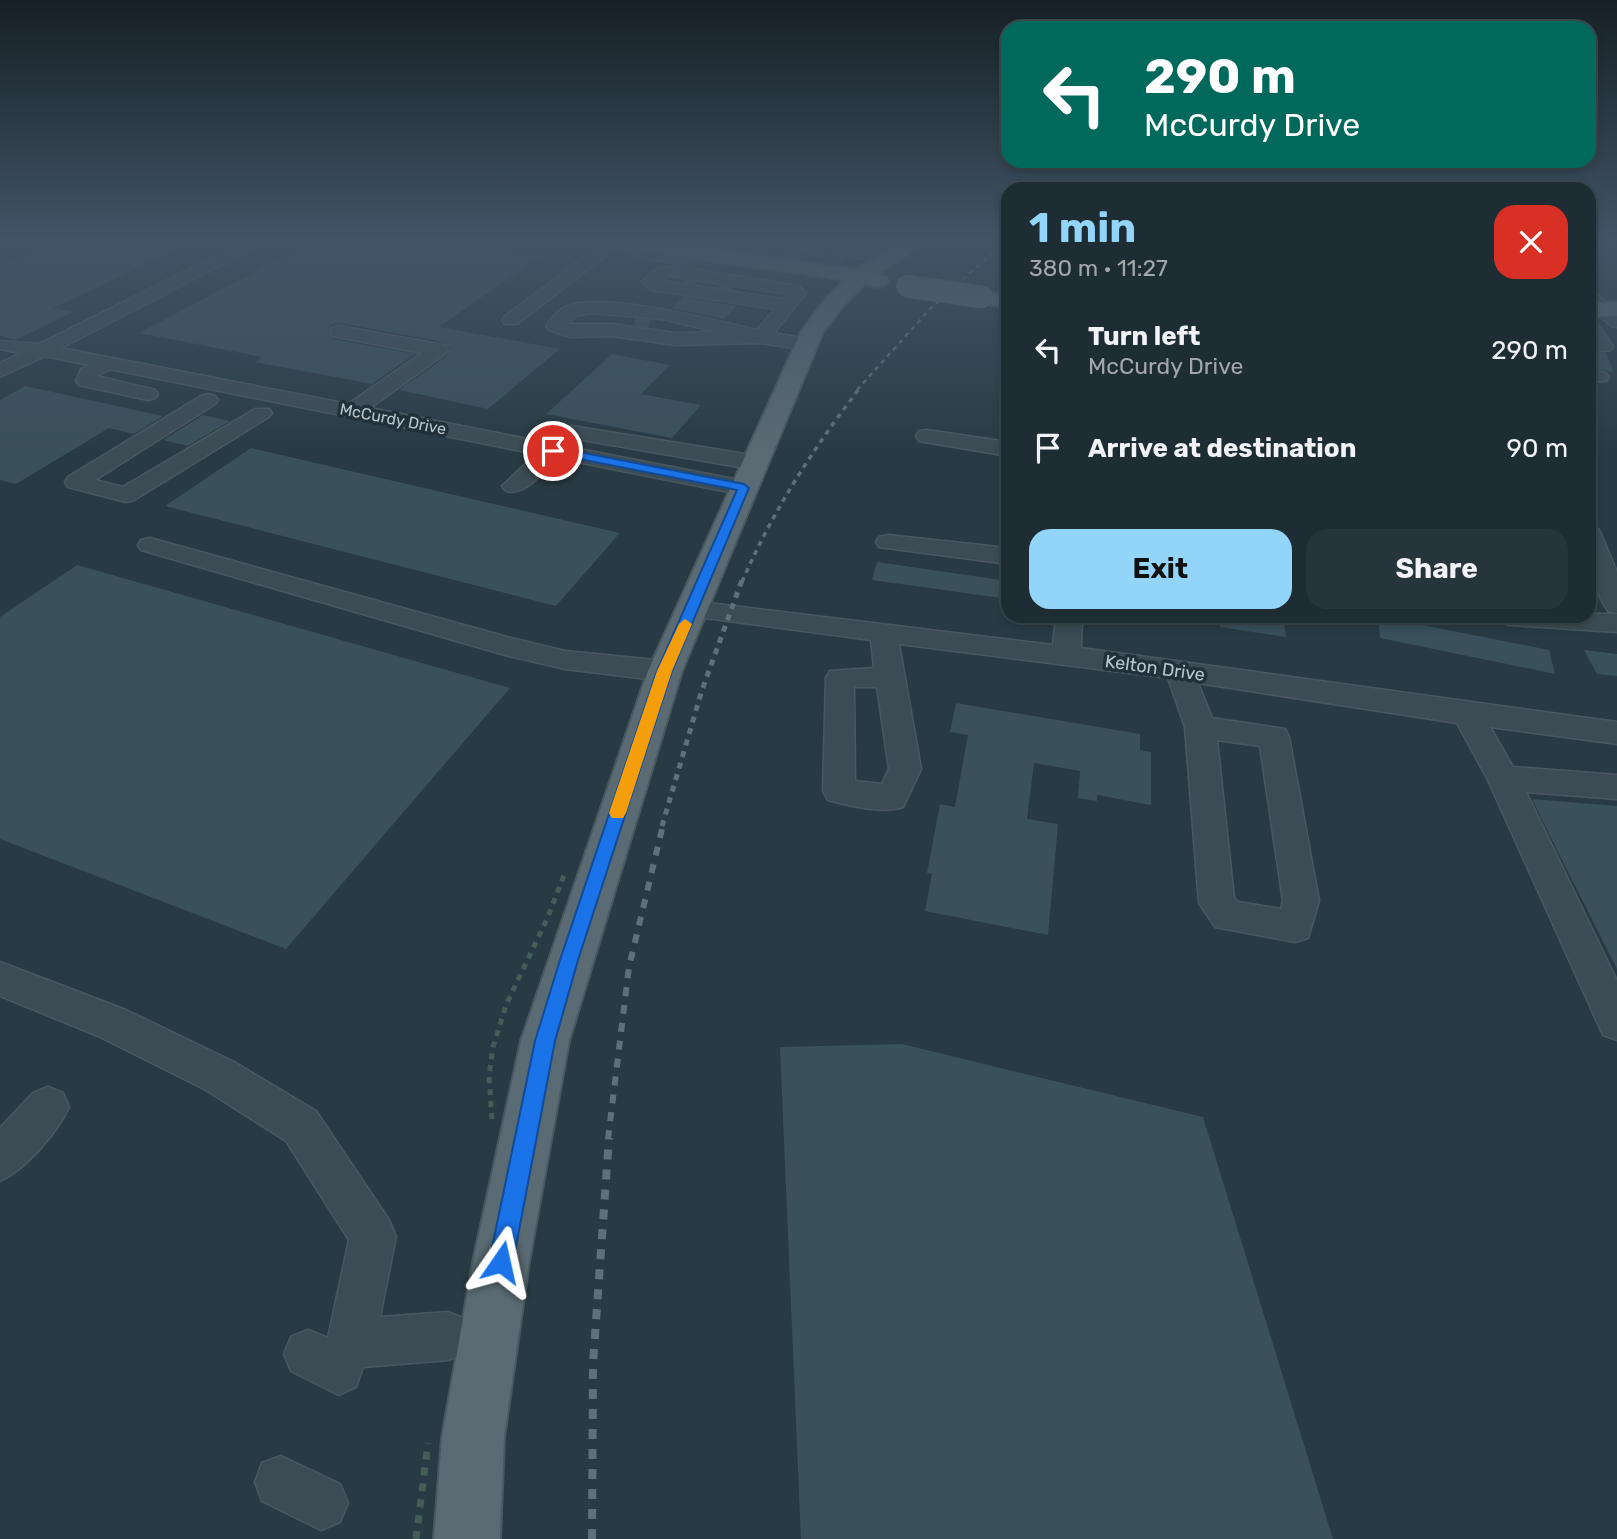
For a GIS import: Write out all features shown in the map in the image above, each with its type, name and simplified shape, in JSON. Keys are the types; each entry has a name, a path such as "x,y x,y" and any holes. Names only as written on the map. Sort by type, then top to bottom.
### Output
{"main road":[{"path":"467,1539 478,1411 501,1262 545,1041 665,671 807,344 825,312"}],"street":[{"path":"3,346 25,336 47,331 87,312"},
{"path":"0,371 119,312"},
{"path":"511,320 522,312"},
{"path":"569,312 555,326 570,331 612,330 675,339 761,337"},
{"path":"616,312 642,320 713,325"},
{"path":"647,312 761,337 807,344"},
{"path":"743,312 761,337"},
{"path":"339,332 438,350 352,411"},
{"name":"McCurdy Drive","path":"3,346 43,350 107,362 553,451 750,474"},
{"path":"107,362 88,373 86,381 148,394"},
{"path":"226,386 76,482 126,495 288,398"},
{"path":"208,400 262,413"},
{"path":"514,486 572,432 739,460 750,474"},
{"path":"927,436 1001,448"},
{"path":"888,542 1001,555"},
{"path":"150,545 505,646 565,660 665,671"},
{"path":"1596,552 1617,605"},
{"name":"Kelton Drive","path":"692,610 1179,670 1468,715 1617,733"},
{"path":"1066,656 1068,623"},
{"path":"1596,623 1617,623"},
{"path":"884,633 890,677"},
{"path":"1179,670 1200,726 1217,903 1228,916 1295,927 1301,901 1274,737 1200,726"},
{"path":"1468,715 1503,778 1617,1022"},
{"path":"1503,778 1617,787"},
{"path":"0,979 112,1023 220,1076 301,1126 373,1236 351,1344 448,1336"},
{"path":"0,1159 48,1107"}],"building":[{"path":"0,312 73,312 16,340 0,336"},
{"path":"179,312 461,312 439,327 560,349 488,409 399,390 447,356 450,348 439,341 339,323 331,325 328,333 332,339 415,354 372,384 255,362 262,357 139,333"},
{"path":"689,312 731,312 724,319"},
{"path":"1606,353 1614,372 1596,369 1596,354"},
{"path":"612,354 670,365 641,394 701,405 672,438 546,414"},
{"path":"25,386 163,416 134,434 109,428 16,484 0,480 0,400"},
{"path":"203,415 230,421 188,446 163,440"},
{"path":"251,448 620,533 556,606 165,506"},
{"path":"877,562 1001,580 1001,598 872,580"},
{"path":"77,565 510,688 286,949 0,839 0,617"},
{"path":"1220,623 1284,623 1286,637 1220,627"},
{"path":"1379,623 1413,623 1549,650 1555,674 1380,638"},
{"path":"1584,650 1617,654 1617,676 1597,674"},
{"path":"956,703 1140,734 1140,750 1151,752 1151,805 1097,795 1097,801 1078,798 1080,771 1034,763 1027,819 1058,824 1048,935 925,911 932,874 927,873 940,804 955,807 968,735 950,732"},
{"path":"1532,799 1617,806 1617,969 1559,854"},
{"path":"902,1044 1203,1117 1333,1539 801,1539 780,1047"}],"tunnel":[{"path":"635,319 649,322"}],"railway":[{"path":"857,390 927,312"},
{"path":"742,582 766,531 794,482 859,389"},
{"path":"662,826 702,690 742,580"},
{"path":"608,1139 629,967 663,825"},
{"path":"592,1539 593,1364 609,1138"}],"slow traffic":[{"path":"617,813 665,671 685,624"}],"route":[{"path":"501,1262 545,1041 569,960 665,671 744,488 553,451"}]}
